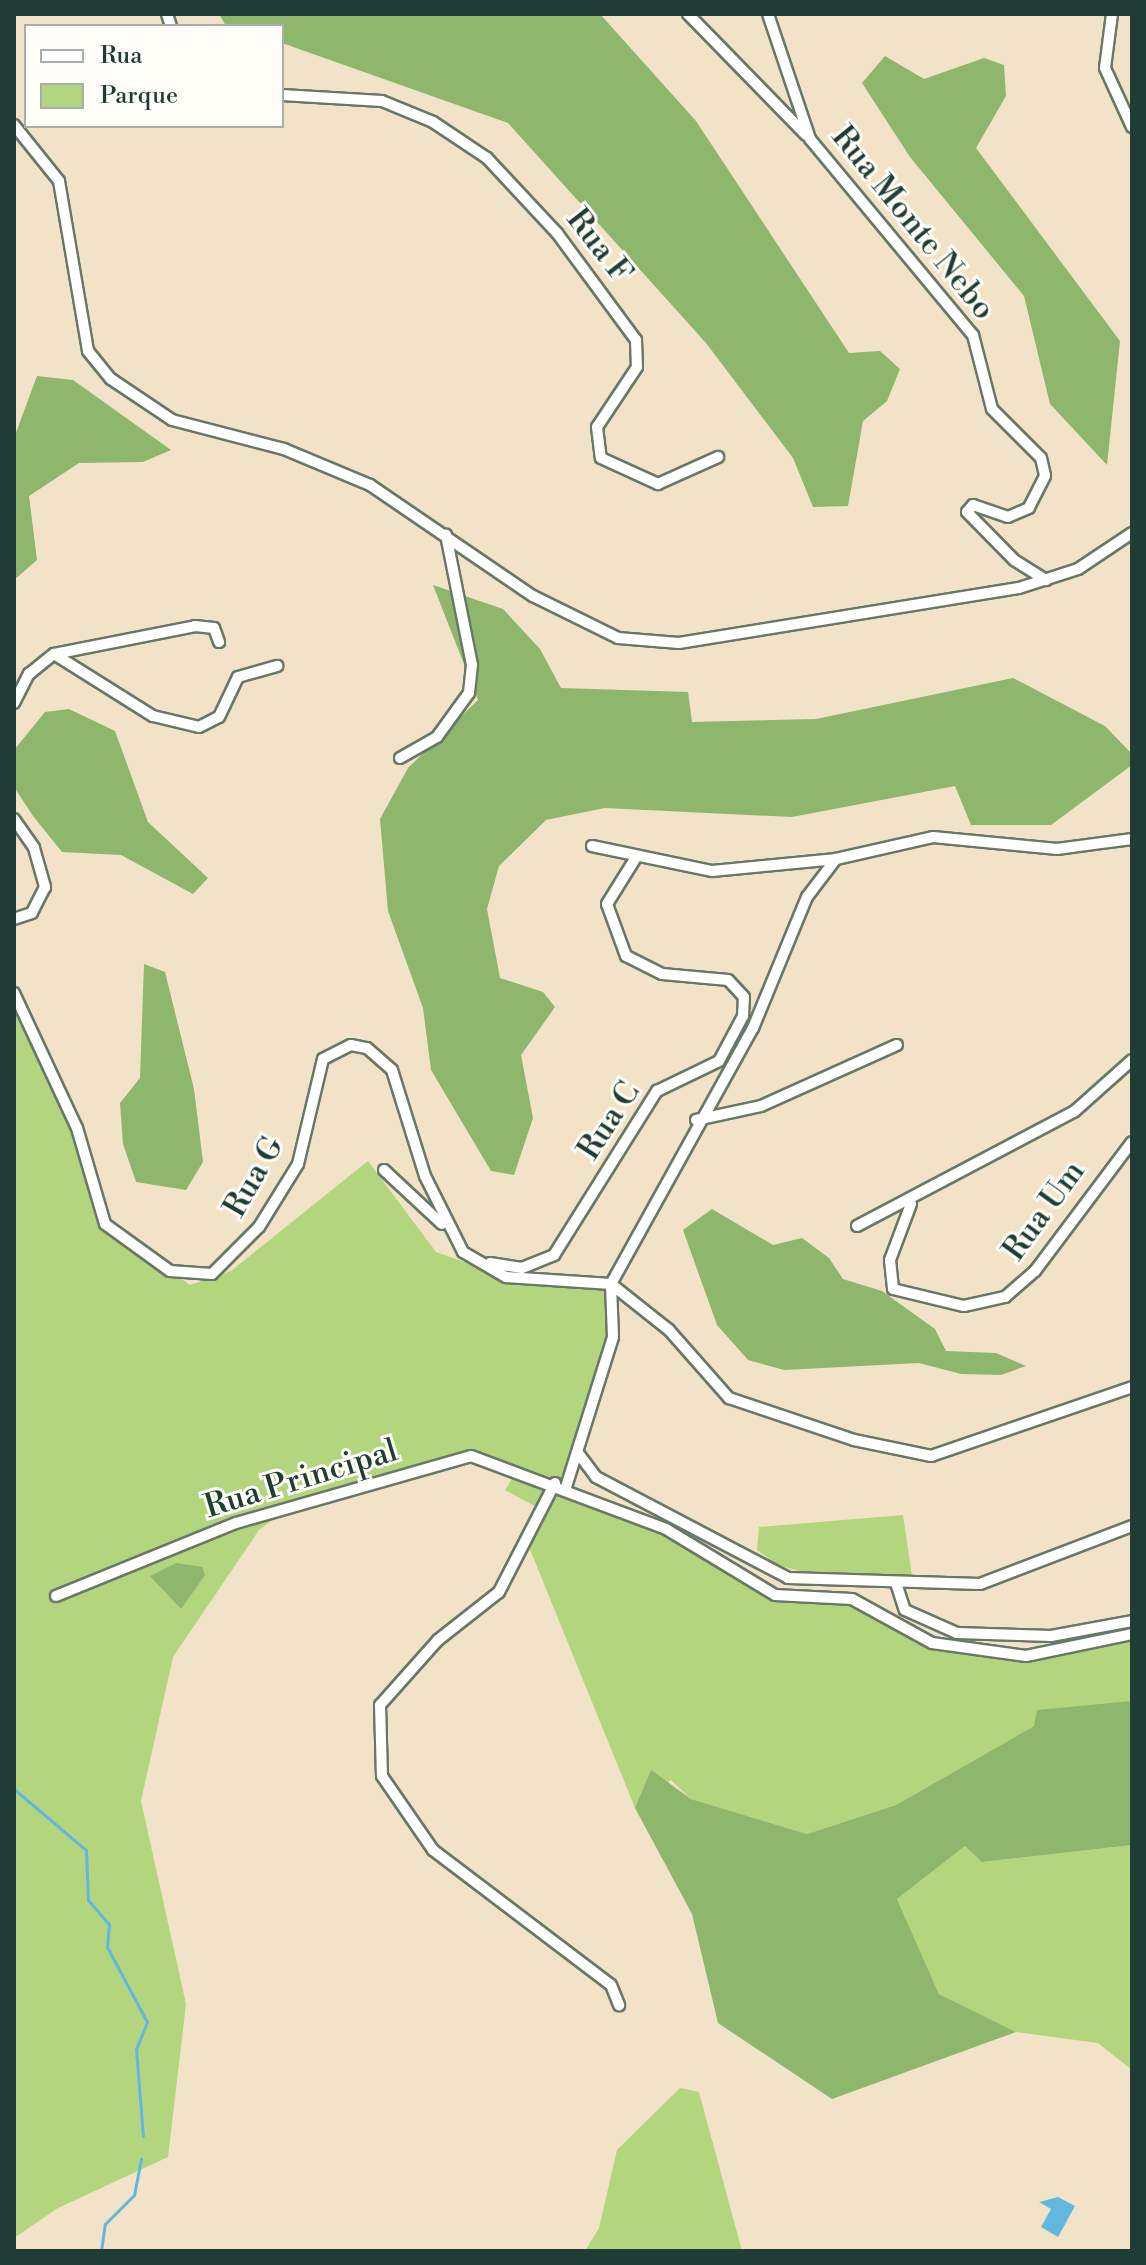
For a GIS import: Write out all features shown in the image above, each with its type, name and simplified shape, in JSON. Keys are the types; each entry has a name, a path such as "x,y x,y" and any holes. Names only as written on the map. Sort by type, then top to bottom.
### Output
{"street":[{"path":"688,14 810,139"},
{"name":"Rua Monte Nebo","path":"768,14 810,139 973,335 992,409 1041,458 1045,476 1029,508 1008,517 973,505 967,512 1014,560 1046,580"},
{"path":"1112,14 1105,68 1132,127"},
{"name":"Rua F","path":"284,95 382,101 433,122 487,158 557,233 636,340 637,367 597,427 601,458 658,484 718,457"},
{"path":"14,125 59,181 88,351 103,372 172,420 327,467 446,534 588,626 653,645 1046,580 1132,533"},
{"path":"400,758 437,737 469,693 472,665 446,534"},
{"path":"14,703 29,674 54,654 195,626 214,628 219,642"},
{"path":"54,654 153,716 185,728 219,717 238,677 277,666"},
{"path":"14,819 34,848 45,887 32,913 14,919"},
{"path":"592,846 635,859 712,871 836,859 933,837 1057,849 1132,839"},
{"name":"Rua C","path":"463,1252 522,1268 554,1255 657,1091 719,1061 732,1043 743,1016 739,989 711,976 644,969 614,938 607,904 635,859"},
{"path":"619,2005 611,1985 433,1850 382,1776 380,1705 438,1640 499,1592 578,1453 613,1337 611,1284 696,1120 753,1028 807,897 836,859"},
{"name":"Rua G","path":"14,993 77,1128 105,1224 170,1271 212,1274 259,1227 298,1164 323,1059 351,1045 367,1048 392,1070 446,1228 463,1252 506,1277 611,1284"},
{"path":"696,1120 761,1106 897,1045"},
{"name":"Rua Um","path":"857,1226 911,1204 1075,1111 1132,1060"},
{"name":"Rua Um","path":"911,1204 890,1260 893,1289 906,1298 964,1306 1005,1297 1035,1271 1132,1142"},
{"path":"384,1170 446,1228"},
{"path":"611,1284 669,1330 729,1398 903,1454 961,1449 1132,1387"},
{"path":"578,1453 596,1477 788,1578 980,1584 1132,1526"},
{"name":"Rua Principal","path":"56,1596 236,1523 471,1456 560,1485 666,1529 775,1595 852,1599 932,1643 1026,1656 1132,1634"},
{"path":"896,1583 905,1610 957,1633 1051,1636 1132,1621"}],"green space":[{"path":"219,14 600,14 696,121 849,353 880,351 900,369 887,401 863,421 848,506 813,507 793,458 706,343 508,123 284,44 284,24 225,24"},
{"path":"885,56 924,79 984,58 1004,65 1006,96 976,148 1120,341 1107,465 1050,404 1024,296 910,157 862,83"},
{"path":"37,376 73,380 171,450 143,462 79,463 29,496 37,560 14,580 14,438"},
{"path":"433,585 503,609 540,649 561,688 688,692 692,722 816,719 1013,678 1105,726 1132,754 1132,765 1051,825 971,825 955,786 792,817 605,808 546,820 499,866 487,909 500,978 543,992 555,1007 521,1055 533,1118 514,1175 491,1171 431,1070 423,1008 388,911 380,819 408,768 478,700"},
{"path":"69,709 115,731 148,822 208,878 193,894 121,855 62,852 33,816 14,787 14,750 45,712"},
{"path":"144,964 165,972 194,1089 203,1162 186,1190 136,1182 123,1144 120,1103 140,1078"},
{"path":"14,1002 77,1128 105,1224 190,1285 231,1271 368,1161 436,1252 506,1277 611,1284 613,1337 566,1487 666,1529 775,1595 852,1599 932,1643 1026,1656 1132,1634 1132,1701 1034,1726 896,1805 807,1834 691,1799 671,1780 635,1808 527,1542 542,1510 505,1490 517,1470 471,1456 288,1508 259,1530 173,1657 141,1801 186,2004 168,2157 58,2208 14,2238"},
{"path":"712,1209 773,1245 802,1238 829,1258 843,1279 882,1291 935,1329 946,1351 996,1353 1026,1366 1001,1375 961,1374 919,1363 784,1370 748,1360 717,1325 683,1230"},
{"path":"903,1515 912,1576 828,1579 778,1565 757,1550 759,1527"},
{"path":"176,1563 202,1567 205,1575 181,1609 150,1576"},
{"path":"1132,1701 1132,1845 982,1862 965,1846 897,1899 939,1994 1016,2032 832,2099 718,2023 692,1914 635,1808 651,1770 691,1799 807,1834 896,1805 1034,1726 1037,1710"},
{"path":"1132,1845 1132,2070 1098,2043 1016,2032 939,1994 897,1899 965,1846 983,1862"},
{"path":"680,2088 699,2092 742,2251 585,2251 599,2228 617,2150"}],"water":[{"path":"1058,2197 1075,2206 1058,2237 1041,2227 1051,2209 1039,2202"}],"waterway":[{"path":"14,1789 86,1850 88,1900 109,1924 107,1947 147,2022 136,2049 143,2136"},
{"path":"101,2251 105,2224 134,2195 141,2159"}]}
